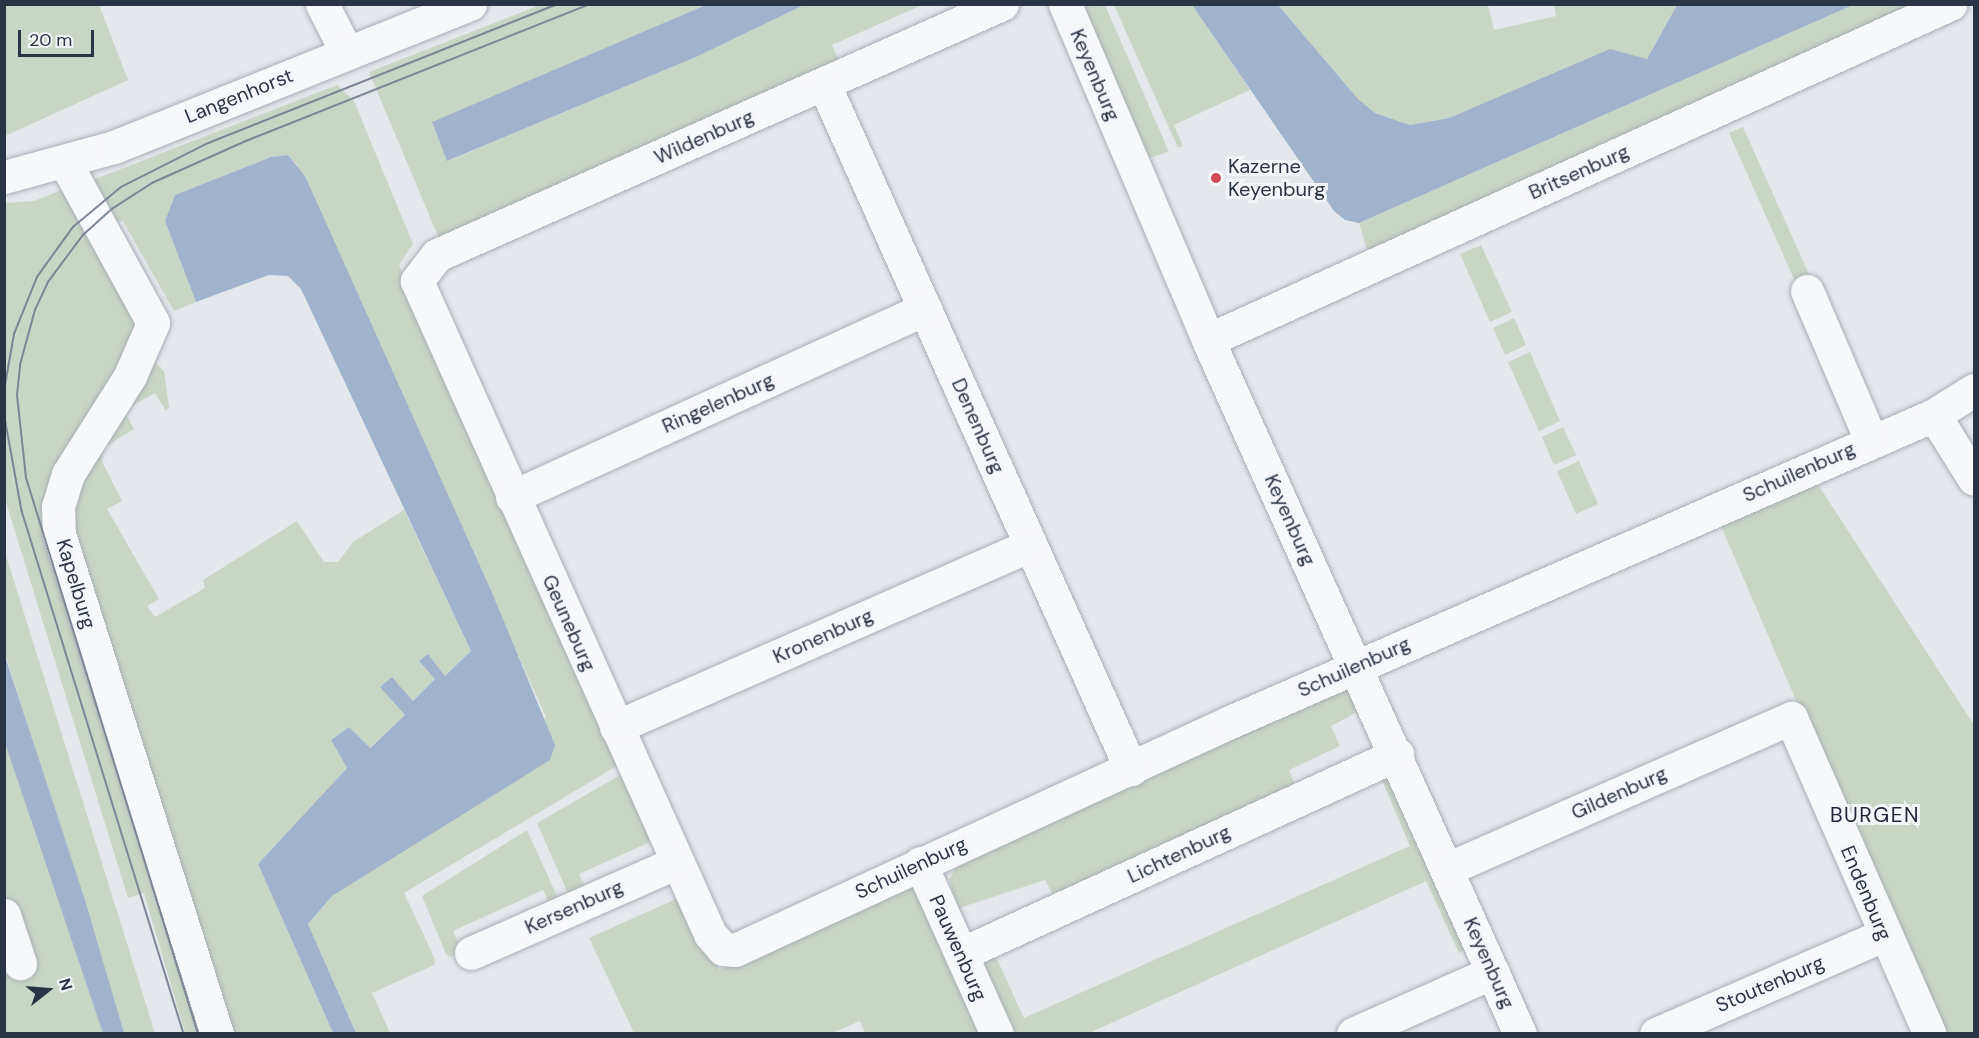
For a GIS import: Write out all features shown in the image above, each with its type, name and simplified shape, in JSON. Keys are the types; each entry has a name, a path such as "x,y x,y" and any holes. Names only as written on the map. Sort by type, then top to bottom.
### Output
{"street":[{"path":"322,4 347,53"},
{"name":"Langenhorst","path":"4,177 114,147 470,4"},
{"name":"Wildenburg","path":"417,281 437,255 1002,4"},
{"name":"Keyenburg","path":"1065,4 1208,339 1397,754 1520,1034"},
{"name":"Britsenburg","path":"1208,339 1950,4"},
{"name":"Denenburg","path":"824,84 1131,769"},
{"name":"Kapelburg","path":"65,162 153,322 130,376 68,474 58,506 59,534 217,1034"},
{"name":"Geuneburg","path":"417,281 710,934 723,949 735,950"},
{"path":"1807,291 1871,440"},
{"name":"Ringelenburg","path":"512,496 925,309"},
{"name":"Schuilenburg","path":"735,950 920,863 1356,666 1871,440 1934,415 1974,390"},
{"path":"1934,415 1974,479"},
{"name":"Kronenburg","path":"616,727 1030,545"},
{"name":"Gildenburg","path":"1447,869 1791,718"},
{"name":"Endenburg","path":"1791,718 1884,935 1930,1034"},
{"name":"Lichtenburg","path":"961,954 1397,754"},
{"name":"Kersenburg","path":"471,953 677,862"},
{"name":"Pauwenburg","path":"920,863 997,1034"},
{"path":"4,915 20,963"},
{"name":"Stoutenburg","path":"1656,1034 1884,935"},
{"path":"1353,1034 1493,972"}],"green space":[{"path":"4,5 99,5 128,80 5,136"},
{"path":"540,5 706,5 432,123 448,161 696,57 804,5 922,5 832,45 841,65 440,241 369,72"},
{"path":"1077,5 1105,5 1169,152 1145,159"},
{"path":"1114,5 1192,5 1250,90 1174,125 1183,146 1178,148"},
{"path":"1278,5 1488,5 1494,30 1556,16 1554,5 1677,5 1647,59 1497,98 1449,118 1410,125 1375,113 1358,99"},
{"path":"1853,5 1936,5 1370,259 1359,223"},
{"path":"337,85 354,101 413,244 399,265 625,761 404,893 435,959 434,965 372,993 390,1033 356,1033 308,924 332,896 546,717 297,165 288,155 271,157 175,195 165,221 196,302 174,311 123,221 109,221 90,181"},
{"path":"1743,127 1812,281 1798,288 1729,133"},
{"path":"64,189 132,310 136,328 59,482 210,1033 185,1033 144,893 128,898 5,499 4,203 34,201"},
{"path":"1481,245 1512,312 1490,322 1460,254"},
{"path":"1514,318 1526,345 1505,355 1493,328"},
{"path":"1530,352 1560,421 1539,431 1508,362"},
{"path":"153,360 164,371 169,407 166,411 155,393 124,410 134,429 103,448 102,461 122,501 107,509 159,599 147,606 155,617 205,588 203,580 297,521 324,562 338,562 353,542 404,510 471,651 445,676 428,654 419,661 435,679 413,701 392,677 381,687 405,715 369,748 349,727 331,740 347,768 258,864 333,1033 220,1033 63,529 64,500 72,476"},
{"path":"1563,427 1576,455 1554,465 1542,437"},
{"path":"1579,461 1598,504 1576,514 1557,471"},
{"path":"1817,483 1974,725 1974,1033 1939,1033 1721,526"},
{"path":"4,549 155,1033 124,1033 5,653"},
{"path":"4,678 114,1033 5,1033"},
{"path":"1345,689 1357,695 1365,708 1331,726 1340,746 1289,770 1296,788 1053,895 1045,880 959,908 949,880 963,855"},
{"path":"629,770 659,838 579,874 586,891 570,898 537,823"},
{"path":"1394,772 1471,947 1459,953 1426,881 1087,1034 1015,1033 980,955 992,948 1024,1018 1410,846 1381,778"},
{"path":"527,830 560,903 551,907 543,890 453,931 462,952 450,957 446,954 422,896"},
{"path":"905,881 917,883 992,1033 865,1033 860,1021 832,1033 634,1033 589,938 685,895 719,970"}],"water":[{"path":"706,5 804,5 696,57 447,161 432,122"},
{"path":"1192,5 1278,5 1358,99 1375,113 1410,125 1449,118 1610,49 1647,59 1677,5 1853,5 1359,223 1345,220 1334,211"},
{"path":"288,155 305,176 493,595 555,745 550,760 332,896 308,924 356,1033 333,1033 258,864 347,768 331,740 349,727 370,748 405,715 380,687 392,677 413,701 435,679 419,661 428,654 445,676 471,651 301,289 288,276 269,275 196,302 165,221 175,195 271,157"},
{"path":"4,653 85,900 124,1033 103,1033 5,743"}],"tram line":[{"path":"4,391 14,334 37,277 73,227 121,187 206,144 557,4"},
{"path":"198,1034 26,478 17,395 20,365 35,310 48,282 83,235 112,209 152,183 246,141 591,4"},
{"path":"4,412 22,511 184,1034"}],"place":[{"name":"Kazerne Keyenburg","path":"1216,178"}],"district":[{"name":"BURGEN","path":"1875,815"}]}
